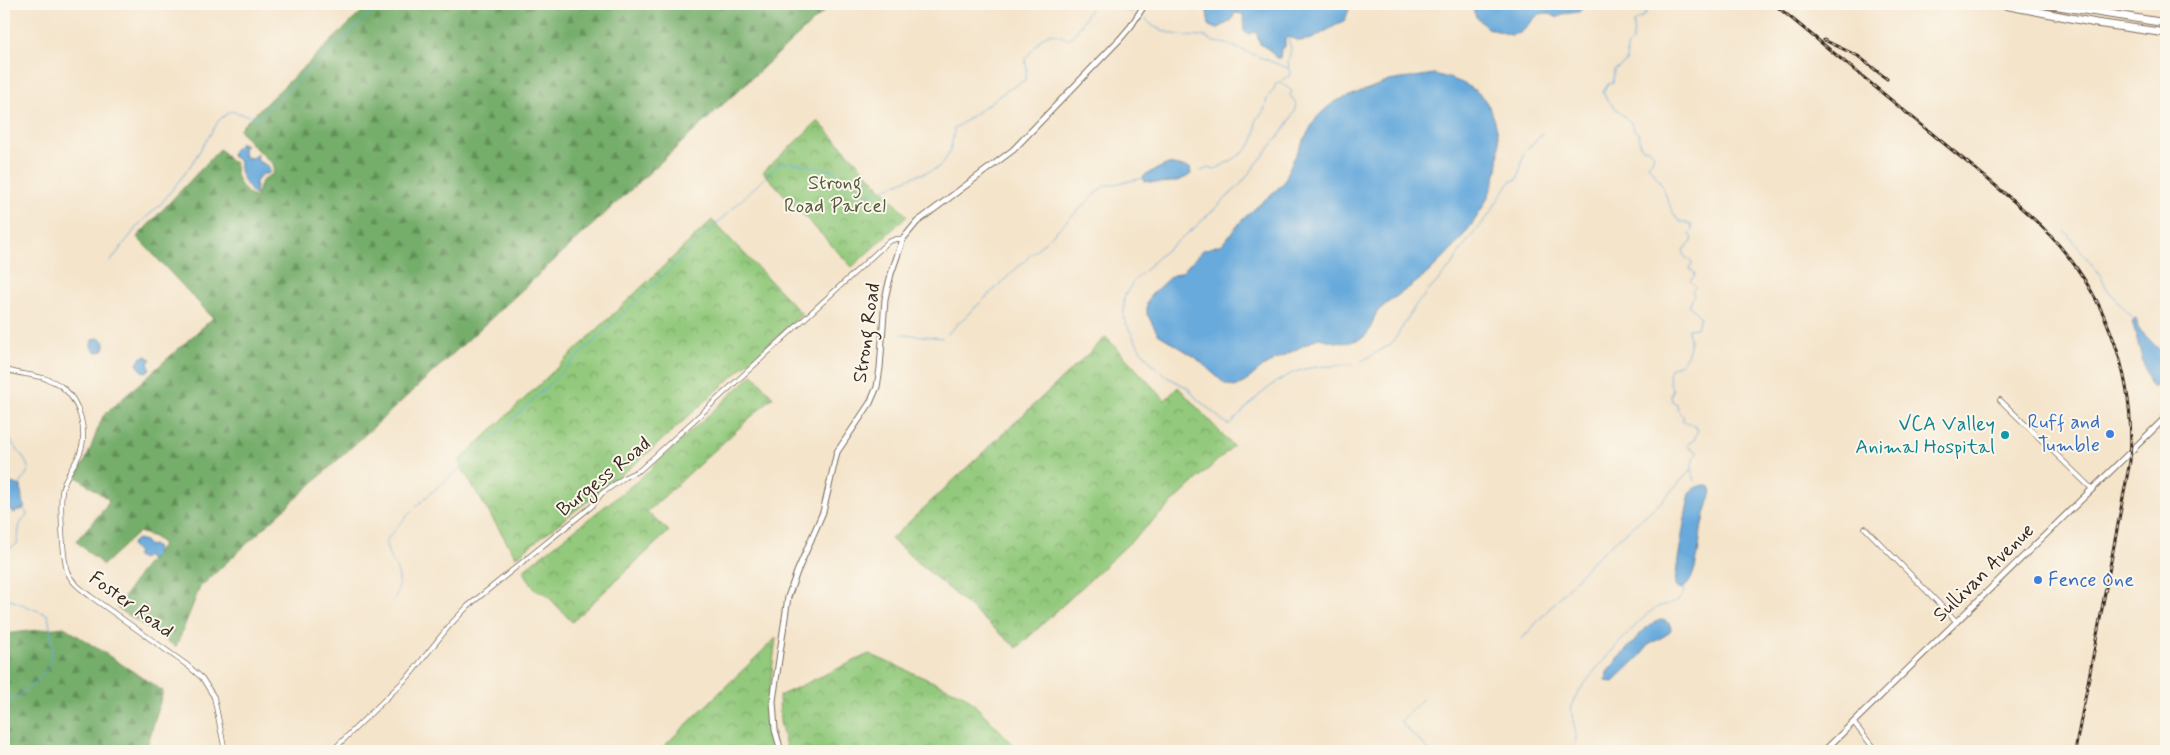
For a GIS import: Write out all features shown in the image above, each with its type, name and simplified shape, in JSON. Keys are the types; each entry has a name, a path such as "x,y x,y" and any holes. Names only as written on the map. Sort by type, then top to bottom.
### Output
{"highway":[{"path":"1999,4 2096,23 2166,33"},
{"path":"2046,4 2166,23"}],"street":[{"name":"Strong Road","path":"781,751 775,730 773,701 788,597 823,512 837,452 848,432 870,403 877,386 886,300 891,274 903,239 917,222 1004,158 1022,142 1120,39 1145,4"},
{"name":"Burgess Road","path":"332,751 409,676 450,624 468,606 592,506 602,494 625,477 640,470 888,242 903,239"},
{"name":"Foster Road","path":"4,369 56,382 67,392 77,407 83,432 82,443 79,455 63,486 61,498 66,563 70,576 90,596 187,665 202,678 214,698 226,751"},
{"path":"2000,400 2092,489"},
{"name":"Sullivan Avenue","path":"1824,751 2166,417"},
{"path":"1865,528 1957,622"},
{"path":"1854,723 1876,751"}],"green space":[{"path":"370,4 832,4 200,587 176,647 117,608 139,574 163,544 154,537 139,532 103,565 76,541 105,508 109,500 77,477 103,416 213,318 137,237 220,149 230,161 236,163 235,168 240,184 247,193 256,198 261,183 265,178 273,174 274,165 251,144 239,129"},
{"name":"Strong Road Parcel","path":"818,121 907,216 852,267 763,172"},
{"path":"712,220 802,314 641,459 516,557 458,462"},
{"path":"1106,337 1165,400 1178,387 1233,446 1017,648 891,539"},
{"path":"753,374 773,397 647,512 669,531 572,622 546,594 535,590 523,570 636,482"},
{"path":"64,627 163,691 146,751 4,751 4,634"},
{"path":"776,638 767,712 776,751 659,751"},
{"path":"869,654 966,696 1020,751 787,751 780,722 779,696"}],"water":[{"path":"1206,4 1351,4 1345,20 1312,39 1300,41 1288,37 1285,39 1285,47 1281,49 1280,58 1276,58 1271,51 1260,44 1256,32 1248,34 1244,31 1243,14 1235,13 1231,21 1217,29 1209,26"},
{"path":"1471,4 1586,4 1579,12 1562,14 1558,18 1548,13 1539,14 1520,33 1511,35 1487,28 1476,17"},
{"path":"1434,74 1467,85 1476,91 1489,106 1497,130 1499,150 1497,170 1483,207 1460,239 1427,274 1376,313 1366,336 1344,343 1318,338 1264,366 1245,382 1235,387 1225,384 1195,357 1158,334 1147,314 1147,303 1150,296 1171,276 1182,272 1203,250 1222,244 1244,218 1284,183 1291,164 1318,116 1336,101 1389,81"},
{"path":"242,143 246,145 243,148 245,157 252,158 257,154 258,161 268,166 270,171 268,174 262,174 256,182 255,196 241,176 240,161 232,156 233,150"},
{"path":"1168,164 1190,168 1191,174 1181,180 1169,182 1156,183 1144,181 1143,177 1146,174"},
{"path":"2136,318 2138,328 2166,356 2165,375 2153,388 2149,384 2132,321"},
{"path":"95,338 101,338 105,345 101,352 95,352 91,348 91,342"},
{"path":"147,356 151,359 148,363 150,369 146,372 142,371 137,364 141,357"},
{"path":"4,481 21,486 22,500 25,506 23,509 13,513 4,506"},
{"path":"1709,485 1712,491 1702,525 1694,570 1687,585 1681,589 1675,586 1675,581 1689,496 1695,488"},
{"path":"137,539 145,541 149,546 153,545 156,547 157,552 153,559 149,560 147,556 142,559 136,556 138,552 131,546"},
{"path":"1660,620 1666,621 1669,624 1671,630 1669,633 1647,646 1642,654 1613,682 1606,681 1607,672 1639,635 1649,625"}],"waterway":[{"path":"110,262 139,224 160,205 189,168 219,120 231,111 257,118 381,4"},
{"path":"394,600 399,581 396,568 387,549 386,541 404,519 414,508 469,461 779,164 788,162 836,171 843,183 851,190 860,192 880,190 935,169 941,165 949,153 954,129 1006,91 1025,80 1027,69 1025,59 1043,37 1052,33 1068,39 1079,28 1093,5 1101,4"},
{"path":"1103,4 1132,12"},
{"path":"1647,4 1645,15 1634,22 1633,41 1627,47 1626,62 1614,70 1613,83 1608,84 1603,92 1607,100 1632,124 1634,130 1639,134 1642,148 1648,149 1654,154 1652,161 1648,165 1661,183 1673,213 1679,221 1691,224 1692,230 1688,234 1693,238 1691,243 1683,250 1685,257 1692,263 1690,269 1695,273 1690,281 1696,287 1692,291 1694,295 1689,305 1700,317 1697,328 1688,329 1690,341 1688,354 1679,365 1670,369 1669,375 1673,390 1671,395 1672,401 1677,404 1678,411 1684,417 1682,421 1698,429 1694,440 1688,444 1688,447 1698,453 1693,458 1692,469 1695,481"},
{"path":"1146,19 1156,28 1172,34 1205,36 1214,42 1227,44 1290,69"},
{"path":"1201,171 1209,168 1214,170 1239,156 1250,145 1256,130 1256,119 1264,110 1268,97 1275,85 1290,75 1288,62 1291,49 1288,37"},
{"path":"1280,82 1292,91 1290,95 1296,103 1295,111 1286,127 1240,185 1193,229 1158,257 1133,282 1124,297 1124,320 1140,349 1154,366 1167,377 1188,388 1197,399 1227,424 1230,424 1270,387 1289,375 1311,368 1353,364"},
{"path":"1362,361 1391,344 1395,339 1415,306 1453,264 1461,249 1489,215 1511,181 1518,179 1524,153 1542,134"},
{"path":"947,334 1104,186 1144,178"},
{"path":"2065,231 2101,276 2107,289 2134,319"},
{"path":"902,334 942,338"},
{"path":"7,433 29,469 20,485"},
{"path":"1521,640 1592,561 1662,501 1692,469"},
{"path":"4,557 7,550 17,544 20,524 27,514 24,509"},
{"path":"1575,751 1576,736 1572,706 1577,694 1610,653 1646,615 1654,609 1678,600 1685,586"},
{"path":"4,597 48,615 53,646 49,666 34,684 14,700 4,701"},
{"path":"1422,699 1400,722 1430,751"}],"railway":[{"path":"1774,4 1994,184 2045,230 2066,254 2084,280 2100,307 2112,336 2122,366 2128,397 2131,429 2130,461 2075,751"},
{"path":"1824,40 1858,56 1887,79"}],"place":[{"name":"Ruff and Tumble","path":"2110,434"},
{"name":"VCA Valley Animal Hospital","path":"2005,435"},
{"name":"Fence One","path":"2038,580"}]}
